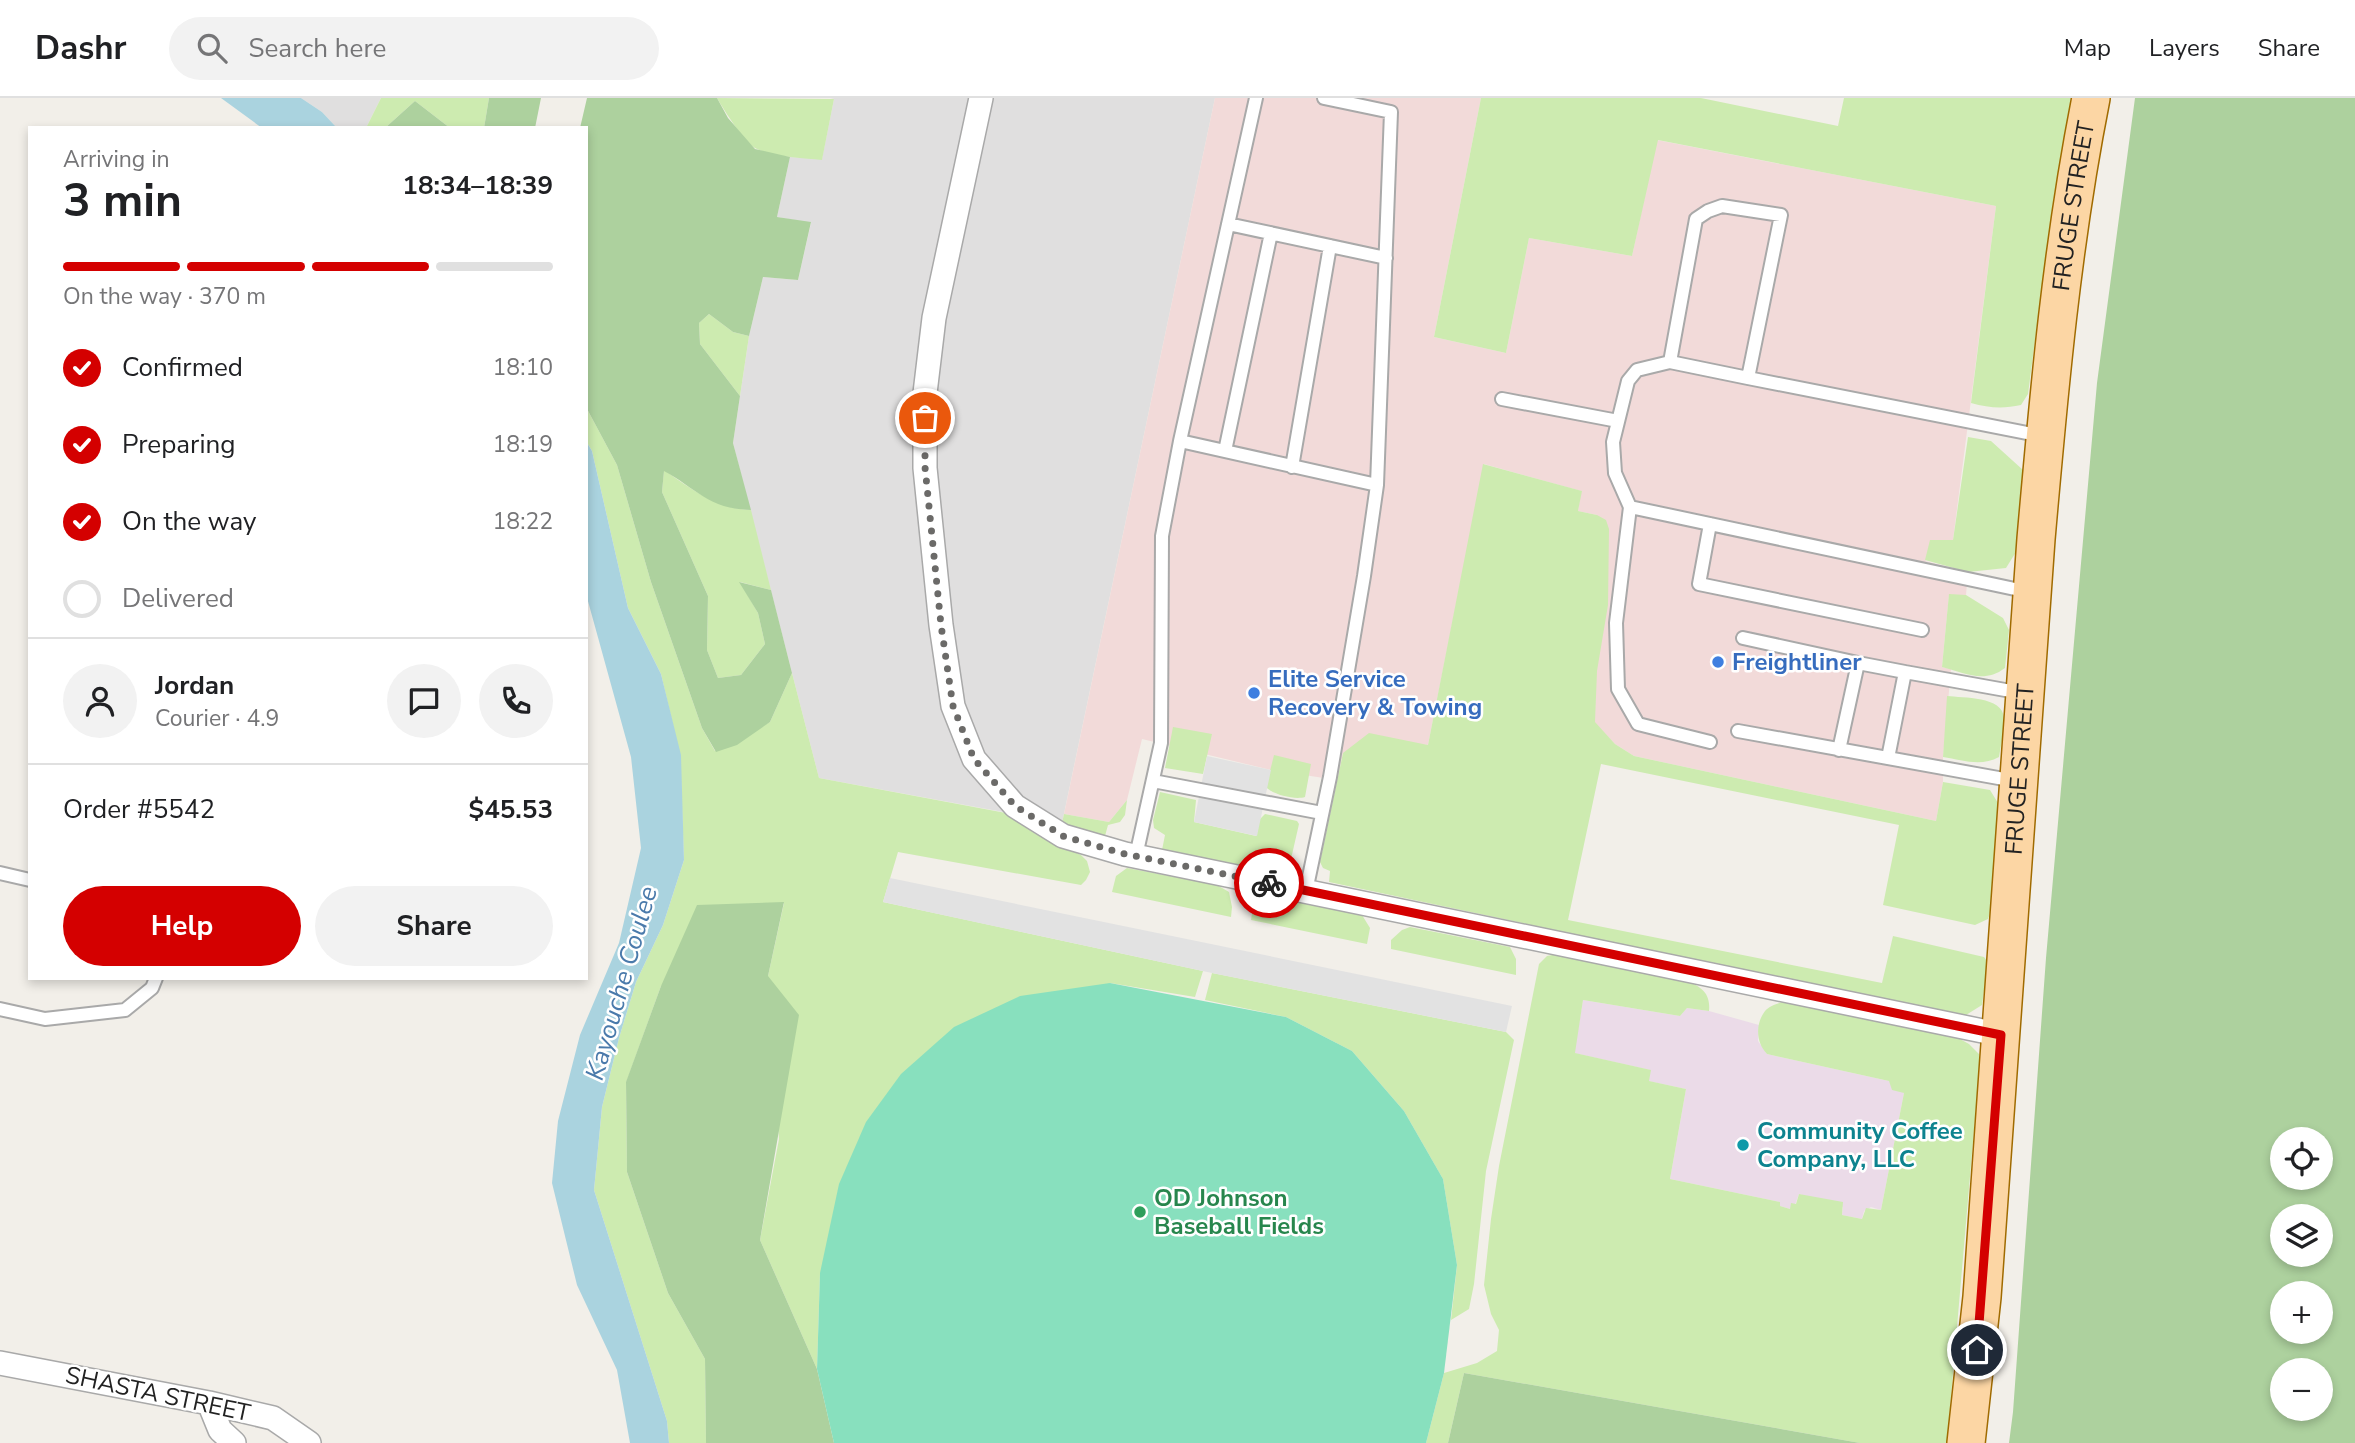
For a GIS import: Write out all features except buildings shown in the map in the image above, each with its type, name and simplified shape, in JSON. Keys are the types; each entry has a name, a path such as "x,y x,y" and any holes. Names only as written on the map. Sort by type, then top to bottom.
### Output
{"main road":[{"name":"FRUGE STREET","path":"1966,1443 1982,1297 2045,436 2069,216 2091,98"}],"street":[{"path":"981,98 934,318 925,393 927,481 941,625 953,706 974,759 1015,806 1063,836 1136,856 2001,1035"},
{"name":"SHASTA STREET","path":"0,1363 273,1418 301,1441"},
{"path":"209,1403 220,1430 234,1443"}],"lane":[{"path":"1136,856 1161,743 1162,536 1180,441 1256,98"},
{"path":"1306,891 1364,576 1377,485 1391,112 1324,98"},
{"path":"1670,362 1696,219 1722,206 1781,215 1748,377"},
{"path":"1228,224 1386,258"},
{"path":"1225,452 1271,233"},
{"path":"1292,467 1330,246"},
{"path":"1710,741 1639,724 1618,689 1616,623 1630,507 1615,473 1613,442 1628,381 1637,370 1670,362 2045,436"},
{"path":"1502,399 1618,421"},
{"path":"1180,441 1377,485"},
{"path":"1630,507 2033,593"},
{"path":"1710,524 1699,584 1922,630"},
{"path":"1743,638 1858,663 2025,693"},
{"path":"1839,750 1858,663"},
{"path":"1888,758 1905,672"},
{"path":"1738,731 2019,782"},
{"path":"1153,781 1322,813"},
{"path":"0,873 28,880"},
{"path":"0,1010 45,1019 125,1010 152,988 155,980"}],"shaded area":[{"path":"301,98 381,98 367,126 335,126 322,112"},
{"path":"830,98 1215,98 1062,823 819,778 733,443 749,336 763,277 798,280 811,223 777,217 790,157 822,159 834,99"},
{"path":"1215,98 1481,98 1434,337 1506,353 1529,238 1632,256 1657,140 1996,206 1953,540 1925,561 1968,572 1966,595 1949,595 1942,667 1951,669 1943,782 1936,821 1634,756 1615,744 1595,723 1597,515 1578,511 1581,491 1484,464 1428,745 1412,743 1343,753 1337,780 1271,770 1142,739 1127,800 1109,822 1064,814"},
{"path":"1207,756 1271,770 1257,836 1194,822"},
{"path":"890,878 1512,1006 1506,1032 1212,973 883,902"},
{"path":"1583,1000 1680,1016 1687,1008 1709,1011 1759,1025 1758,1041 1767,1054 1889,1081 1904,1093 1881,1210 1871,1207 1864,1211 1862,1219 1842,1215 1843,1207 1799,1194 1795,1205 1790,1209 1780,1206 1780,1202 1670,1179 1686,1089 1648,1081 1650,1070 1574,1053"}],"green space":[{"path":"381,98 489,98 484,126 447,126 415,101 387,126 367,126"},
{"path":"489,98 541,98 535,126 484,126"},
{"path":"587,98 717,98 728,118 755,149 790,157 777,217 811,222 798,280 763,277 749,336 733,332 709,314 699,323 700,344 740,396 733,443 751,510 736,509 713,502 664,471 662,492 708,596 707,650 718,678 741,675 765,644 758,613 739,582 771,590 792,673 770,722 737,745 716,752 702,728 651,582 617,465 588,411 588,126 580,126"},
{"path":"717,98 834,99 822,160 781,156 757,149 741,134"},
{"path":"1481,98 1701,98 1838,126 1844,98 2071,98 2053,202 2028,394 2021,405 1996,407 1971,403 1996,206 1658,140 1632,256 1529,238 1506,353 1434,337"},
{"path":"2135,98 2355,98 2355,1443 2009,1443 2046,958 2097,383"},
{"path":"415,101 447,126 387,126"},
{"path":"709,314 733,332 749,336 740,396 700,344 699,323"},
{"path":"588,411 617,465 651,582 702,728 715,751 770,722 792,673 819,778 1006,813 1034,833 1081,855 1087,861 1090,872 1081,885 898,852 883,902 1203,971 1195,997 1110,983 820,1273 817,1369 760,1240 779,1139 768,976 784,903 661,986 626,1083 627,1172 668,1293 705,1359 706,1443 669,1443 667,1421 594,1190 602,1107 619,1038 636,982 663,925 684,860 680,755 661,674 628,608 592,451 588,444"},
{"path":"1968,437 1991,441 2023,470 2016,552 2006,568 1968,572 1925,560 1930,540 1953,540"},
{"path":"1483,464 1582,491 1578,511 1606,520 1609,529 1608,605 1597,671 1595,722 1615,744 1634,756 1936,821 1943,782 1990,790 1998,803 1990,913 1988,919 1975,925 1883,905 1899,825 1601,764 1568,920 1882,983 1893,936 1984,957 1988,962 1982,1005 1966,1015 1955,1015 1329,882 1330,871 1323,868 1320,862 1343,753 1369,733 1428,745"},
{"path":"664,470 715,502 751,510 771,590 740,582 758,613 765,644 741,675 718,678 707,650 708,596 662,492"},
{"path":"1949,594 1966,595 2003,618 2009,630 2005,668 1982,676 1942,667"},
{"path":"1947,696 1990,702 2002,711 2004,727 1999,757 1978,762 1943,757"},
{"path":"1173,727 1212,734 1203,774 1165,768"},
{"path":"1274,755 1311,764 1305,797 1284,796 1266,787"},
{"path":"1160,792 1196,800 1194,822 1256,836 1260,819 1265,814 1297,821 1299,824 1291,859 1275,861 1272,874 1162,850 1165,835 1154,828 1153,820"},
{"path":"1127,800 1125,815 1120,822 1108,825 1105,836 1085,833 1062,823 1064,814 1109,822"},
{"path":"1127,868 1217,885 1229,892 1231,917 1112,892 1116,876"},
{"path":"1269,896 1362,915 1370,928 1367,944 1251,920 1256,905"},
{"path":"784,902 768,976 799,1015 760,1240 817,1369 834,1443 706,1443 705,1359 668,1293 627,1172 626,1082 661,986 697,905"},
{"path":"1410,927 1510,947 1516,959 1516,975 1391,949 1391,940"},
{"path":"1557,954 1683,979 1703,990 1708,999 1709,1011 1687,1008 1680,1016 1583,1000 1575,1053 1651,1070 1649,1081 1686,1089 1670,1179 1780,1202 1780,1206 1790,1209 1791,1203 1796,1204 1799,1194 1843,1202 1842,1215 1862,1219 1866,1208 1881,1210 1904,1093 1892,1090 1889,1081 1767,1054 1763,1050 1758,1033 1762,1016 1767,1009 1786,1001 1958,1038 1979,1054 1947,1443 1860,1443 1464,1373 1448,1443 1426,1443 1444,1373 1477,1363 1497,1351 1499,1330 1491,1314 1484,1285 1499,1166 1539,964 1547,956"},
{"path":"1212,973 1506,1032 1514,1040 1486,1171 1469,1309 1451,1320 1457,1265 1443,1179 1404,1111 1352,1051 1286,1017 1205,1000"},
{"name":"OD Johnson Baseball Fields","path":"1110,983 1286,1017 1352,1051 1404,1111 1443,1179 1457,1265 1444,1373 1426,1443 834,1443 817,1369 820,1273 839,1184 866,1122 901,1074 954,1027 1020,996"},
{"path":"1464,1373 1860,1443 1448,1443"}],"water":[{"path":"221,98 301,98 322,112 335,126 259,126"},
{"name":"Kayouche Coulee","path":"588,444 592,451 628,608 661,674 681,755 684,860 663,925 636,982 619,1038 602,1107 594,1190 667,1421 669,1443 630,1443 617,1370 577,1285 552,1183 558,1121 580,1035 619,943 641,848 631,757 588,601"}],"way so far":[{"path":"925,418 925,467 941,625 953,706 974,759 1015,806 1063,836 1125,854 1269,883"}],"place":[{"name":"Freightliner","path":"1718,662"},
{"name":"Elite Service Recovery & Towing","path":"1254,693"},
{"name":"Community Coffee Company, LLC","path":"1743,1145"},
{"name":"OD Johnson Baseball Fields","path":"1140,1212"}],"route":[{"path":"1269,883 2001,1035 1977,1350"}]}
